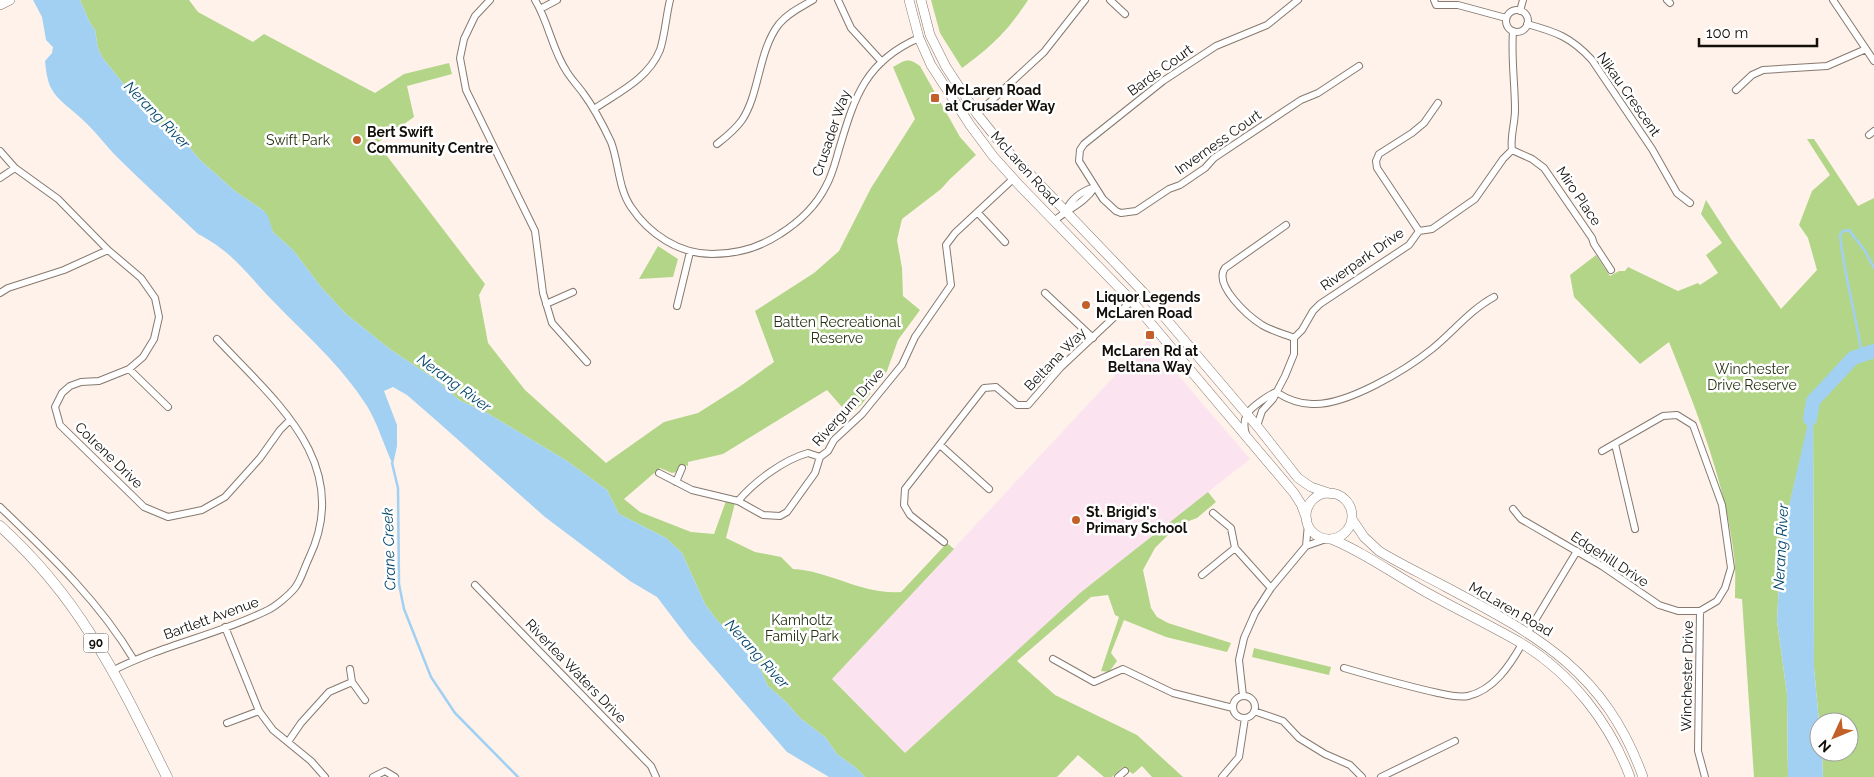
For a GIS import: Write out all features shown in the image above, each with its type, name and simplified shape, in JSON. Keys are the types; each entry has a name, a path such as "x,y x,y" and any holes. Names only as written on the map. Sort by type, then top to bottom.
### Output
{"main road":[{"path":"0,4 10,0"},
{"name":"McLaren Road","path":"910,0 919,38 931,65 970,125 1013,179 1132,301 1246,434 1302,504 1307,522"},
{"name":"McLaren Road","path":"921,0 924,19 941,58 977,114 1008,152 1142,291 1247,414 1298,478 1311,487 1332,494"},
{"path":"1325,494 1332,494 1348,503 1352,519 1345,533 1329,539 1315,534 1307,522 1309,506 1313,500 1325,494"},
{"name":"McLaren Road","path":"1352,519 1372,545 1388,556 1528,632 1553,650 1593,688 1621,726 1643,777"},
{"name":"90","path":"0,526 53,583 90,634 112,671 167,777"},
{"name":"McLaren Road","path":"1329,539 1351,546 1396,576 1522,644 1558,671 1588,702 1612,739 1630,777"}],"street":[{"path":"490,0 475,16 464,39 460,67 466,90 535,231 543,293 552,323 588,362"},
{"name":"Crusader Way","path":"535,0 554,48 567,73 594,109 612,146 619,181 630,206 648,228 672,245 690,252 722,254 757,247 794,224 805,214 817,202 827,185 854,100 865,81 882,62 919,38"},
{"path":"540,9 557,0"},
{"path":"594,109 637,80 652,66 660,48 670,0"},
{"path":"717,144 735,130 747,112 768,45 776,29 786,17 813,0"},
{"path":"838,0 851,28 882,62"},
{"path":"977,114 1044,52 1085,0"},
{"path":"1110,0 1125,14"},
{"name":"Bards Court","path":"1095,187 1079,160 1080,150 1084,144 1164,81 1216,46 1266,25 1298,0"},
{"path":"1520,11 1523,0"},
{"path":"1833,0 1874,61"},
{"path":"1435,2 1458,5 1506,18"},
{"path":"1520,11 1527,18 1527,24 1521,31 1513,31 1506,24 1506,18 1510,12 1520,11"},
{"name":"Nikau Crescent","path":"1527,24 1550,30 1571,40 1587,55 1652,149 1677,193 1690,203"},
{"path":"1512,150 1511,139 1515,112 1512,54 1513,31"},
{"path":"1736,90 1752,75 1764,70 1827,66 1866,49"},
{"name":"Inverness Court","path":"1095,187 1103,199 1116,211 1127,213 1136,211 1169,189 1180,185 1199,172 1214,158 1301,100 1318,94 1359,66"},
{"path":"1419,231 1377,168 1376,161 1379,154 1424,123 1438,103"},
{"name":"Riverpark Drive","path":"1257,426 1262,411 1273,400 1282,384 1294,354 1294,338 1302,330 1313,311 1320,304 1409,245 1419,231 1432,228 1475,199 1503,159 1512,150"},
{"name":"Miro Place","path":"1512,150 1532,158 1549,173 1611,270"},
{"name":"Colrene Drive","path":"0,151 15,168 58,200 108,250 141,278 155,298 159,317 154,339 143,357 129,369 99,381 81,382 70,386 62,393 55,407 60,425 144,507 168,517 202,510 225,496 260,458 280,430 290,420"},
{"path":"0,178 15,168"},
{"name":"Rivergum Drive","path":"659,472 692,490 738,500 764,515 780,516 787,512 815,472 820,457 828,451 834,440 862,414 902,365 916,337 951,285 946,245 955,233 1013,179"},
{"path":"1065,212 1070,202 1086,190 1095,187"},
{"path":"978,212 1005,242"},
{"name":"McLaren Road","path":"1054,221 1065,212"},
{"path":"1286,225 1225,268 1221,280 1241,308 1256,320 1268,328 1294,338"},
{"path":"0,293 8,288 64,270 108,250"},
{"path":"677,306 690,252"},
{"name":"Beltana Way","path":"944,542 910,515 904,505 906,489 984,388 996,388 1017,405 1028,405 1061,367 1142,291"},
{"path":"546,304 573,292"},
{"path":"1045,293 1093,338"},
{"path":"1276,392 1291,400 1311,404 1325,404 1370,388 1403,370 1433,348 1480,305 1494,297"},
{"name":"Bartlett Avenue","path":"112,671 134,660 269,610 295,588 311,554 320,523 322,486 314,457 290,420 217,339"},
{"path":"129,369 168,407"},
{"name":"Riverpark Drive","path":"1247,414 1268,396 1276,392"},
{"path":"1246,434 1244,427 1247,414"},
{"name":"Winchester Drive","path":"1602,451 1662,416 1677,415 1693,425 1722,505 1731,568 1725,588 1717,601 1700,611 1698,751 1705,777"},
{"path":"1615,444 1635,529"},
{"path":"940,446 989,489"},
{"name":"Rivergum Drive","path":"738,500 750,486 798,456 808,454 820,457"},
{"path":"676,482 682,468"},
{"path":"0,506 61,565 98,608 134,660"},
{"name":"Edgehill Drive","path":"1513,509 1521,519 1602,566 1659,606 1678,611 1700,611"},
{"path":"1212,513 1231,528 1235,548 1271,588"},
{"path":"1306,546 1307,522"},
{"path":"1243,696 1239,660 1244,638 1255,614 1271,588 1306,546 1329,539"},
{"path":"1202,575 1235,548"},
{"path":"1528,632 1577,551"},
{"name":"Riverlea Waters Drive","path":"475,585 651,766 656,777"},
{"path":"225,627 259,711 273,730 311,761 325,777"},
{"path":"1344,668 1400,685 1467,697 1479,692 1503,674 1522,644"},
{"path":"1053,659 1094,682 1123,668 1173,694 1233,708"},
{"path":"350,669 352,682 365,700"},
{"path":"288,742 301,723 329,692 352,682"},
{"path":"1243,696 1235,701 1233,708 1237,715 1245,718"},
{"path":"1243,696 1253,701 1254,711"},
{"path":"226,724 259,711"},
{"path":"1222,777 1239,757 1245,718 1254,711"},
{"path":"1254,711 1283,721 1299,738 1325,754 1350,765 1362,777"},
{"path":"1381,777 1454,741"},
{"path":"373,777 385,771 395,777"},
{"path":"1118,777 1125,771"}],"shaded area":[{"name":"St. Brigid's Primary School","path":"1148,340 1250,459 1080,593 905,753 832,679"}],"green space":[{"path":"80,0 189,0 198,12 253,42 264,34 375,93 404,74 449,63 452,74 407,86 414,117 377,143 485,284 479,295 488,343 525,390 606,463 664,422 698,413 774,362 755,311 814,273 839,251 871,188 915,119 893,67 906,60 920,66 960,137 976,155 941,189 902,219 897,240 902,268 903,296 920,310 898,340 887,371 861,405 849,415 827,390 723,454 688,462 688,466 681,464 677,472 672,473 660,468 624,499 640,512 691,532 714,534 726,501 735,503 726,538 755,552 781,557 793,569 820,574 873,590 901,592 947,543 954,549 832,679 905,753 1080,593 1208,492 1216,502 1197,518 1178,525 1155,548 1143,570 1151,608 1157,617 1168,623 1231,643 1227,652 1166,637 1124,620 1111,653 1117,661 1109,672 1101,671 1119,617 1115,615 1108,595 1091,597 1017,661 1055,695 1137,735 1183,777 1152,777 1142,766 1133,774 1123,767 1112,777 1104,777 1078,755 1057,777 865,777 837,754 825,737 800,718 768,686 757,662 716,619 705,604 682,553 666,538 619,514 607,490 567,461 487,413 459,400 438,381 391,350 346,314 321,287 293,250 273,232 264,211 235,191 200,160 189,147 180,144 162,129 152,111 141,106 102,57 98,48 95,30"},
{"path":"931,0 1028,0 998,38 962,68 940,33"},
{"name":"Winchester Drive Reserve","path":"1807,139 1814,139 1858,206 1874,198 1874,777 1823,777 1822,762 1859,762 1859,712 1818,712 1814,668 1813,404 1781,541 1777,621 1787,694 1788,777 1754,777 1742,599 1735,598 1735,561 1730,528 1709,447 1669,342 1640,364 1574,297 1570,275 1596,255 1610,276 1619,271 1625,271 1628,267 1678,291 1698,283 1700,285 1718,273 1706,255 1722,243 1701,214 1706,200 1731,239 1781,309 1817,270 1808,238 1799,225 1812,191 1830,175"},
{"path":"658,246 678,259 673,277 639,279"},
{"path":"1254,648 1331,667 1329,675 1252,657"}],"water":[{"path":"33,0 80,0 95,30 98,48 102,57 141,106 152,111 162,129 180,144 189,147 200,160 235,191 264,211 268,216 273,232 293,250 321,287 346,314 391,350 438,381 459,400 487,413 567,461 607,490 619,514 666,538 682,553 705,604 716,619 757,662 768,686 800,718 825,737 837,754 865,777 829,777 787,752 689,639 657,597 630,581 545,517 407,395 393,387 384,391 397,425 397,446 393,465 367,406 334,363 230,256 198,234 127,167 90,127 54,93 47,75 45,61 52,53 53,47 46,40 42,17"},
{"path":"1813,401 1814,668 1818,712 1809,712 1809,762 1822,762 1823,777 1788,777 1787,694 1777,621 1781,541"}],"waterway":[{"path":"1862,355 1842,250 1840,235 1843,231 1849,230 1865,251 1874,268"},
{"name":"Nerang River","path":"1810,419 1813,401 1853,358 1874,351"},
{"name":"Crane Creek","path":"392,463 398,488 399,584 404,609 431,677 455,713 518,777"}],"place":[{"name":"McLaren Road at Crusader Way","path":"935,98"},
{"name":"Bert Swift Community Centre","path":"357,140"},
{"name":"Liquor Legends McLaren Road","path":"1086,305"},
{"name":"McLaren Rd at Beltana Way","path":"1150,335"},
{"name":"St. Brigid's Primary School","path":"1076,520"}],"park label":[{"name":"Swift Park","path":"298,140"},
{"name":"Batten Recreational Reserve","path":"837,330"},
{"name":"Kamholtz Family Park","path":"802,628"}]}
